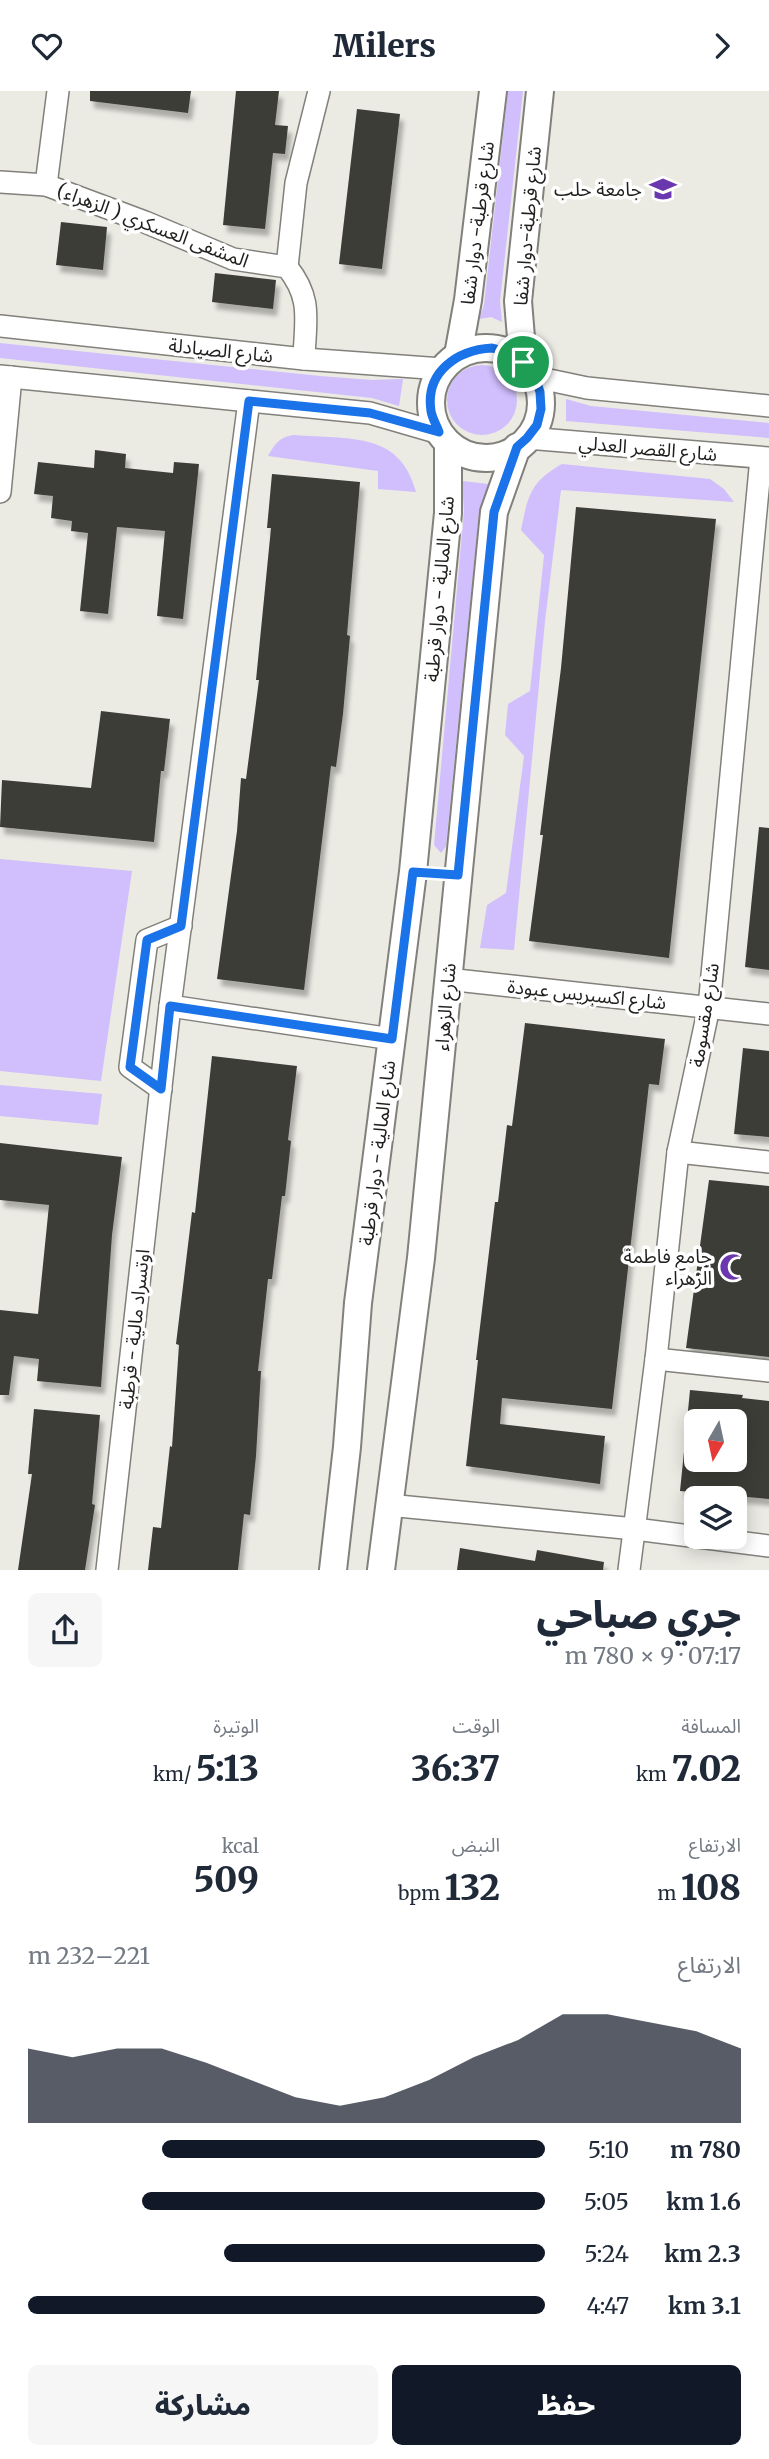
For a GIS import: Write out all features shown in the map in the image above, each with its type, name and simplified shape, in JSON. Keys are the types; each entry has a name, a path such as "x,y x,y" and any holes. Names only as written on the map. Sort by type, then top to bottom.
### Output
{"main road":[{"name":"شارع قرطبة- دوار شفا","path":"450,362 468,300 493,91"},
{"name":"شارع قرطبة-دوار شفا","path":"529,369 518,301 540,91"},
{"path":"492,348 508,352 529,369 540,392 541,409 537,425 522,443 500,456 482,458 464,453 443,438 431,412 432,390 450,362 474,349 492,348"},
{"name":"شارع المالية - دوار قرطبة","path":"333,1570 347,1447 358,1303 413,872 448,513 443,438"},
{"name":"شارع الزهراء","path":"381,1570 421,1258 494,512 522,443"},
{"path":"413,872 458,875"}],"street":[{"name":"المشفى العسكري ( الزهراء)","path":"46,185 58,91"},
{"path":"304,359 305,298 298,280 287,267 296,183 318,91"},
{"name":"المشفى العسكري ( الزهراء)","path":"0,182 46,185 233,259 287,267"},
{"name":"شارع الصيادلة","path":"0,326 304,359 450,362"},
{"path":"529,369 587,388 769,407"},
{"path":"0,492 6,377 370,413 443,438"},
{"name":"اوتسراد مالية - قرطبة","path":"107,1570 170,1006 249,401"},
{"name":"شارع القصر العدلي","path":"522,443 765,458"},
{"name":"شارع مقسومة","path":"629,1570 656,1359 678,1153 709,1007 765,458"},
{"path":"161,1089 130,1067 133,1040 147,940 181,926"},
{"name":"شارع اكسبريس عبودة","path":"447,979 769,1014"},
{"path":"170,1006 392,1039"},
{"path":"678,1153 769,1162"},
{"path":"656,1359 769,1371"},
{"path":"388,1505 635,1529 769,1546"}],"shaded area":[{"path":"508,91 523,91 500,301 502,322 491,317 479,319 484,305"},
{"path":"0,343 320,376 372,380 403,379 399,406 372,398 0,358"},
{"path":"482,365 507,375 517,400 507,425 482,435 457,425 447,400 457,375"},
{"path":"566,399 591,406 769,423 769,438 566,421"},
{"path":"295,435 352,439 384,448 398,458 408,472 416,492 378,489 378,471 268,456 278,441"},
{"path":"562,464 710,479 724,489 734,502 561,490 545,621 514,950 480,948 487,905 506,893 524,756 505,735 508,704 530,691 544,555 521,530 532,491 543,477"},
{"path":"462,481 489,484 479,513 446,846 441,853 434,845 464,511"},
{"path":"0,859 132,871 101,1081 0,1071"},
{"path":"0,1085 102,1094 98,1125 0,1116"}],"building":[{"path":"90,91 191,91 188,113 90,101"},
{"path":"236,91 279,91 275,125 288,126 285,154 273,153 265,229 223,225"},
{"path":"357,109 400,114 382,269 339,264"},
{"path":"61,222 107,227 103,270 56,265"},
{"path":"215,273 276,280 273,309 212,302"},
{"path":"95,450 126,454 125,468 173,473 174,462 199,464 183,619 157,616 165,531 117,527 108,614 80,611 88,533 71,531 72,521 51,518 53,496 34,494 38,462 94,468"},
{"path":"272,474 360,482 343,714 336,767 331,766 304,990 217,979 237,831 241,778 246,779 259,680 256,680 271,528 267,528"},
{"path":"576,507 716,519 669,958 529,941 543,835 540,835 561,668"},
{"path":"101,711 170,719 164,771 161,771 154,842 0,827 2,780 91,788"},
{"path":"759,827 769,828 769,970 745,967"},
{"path":"525,1023 665,1039 659,1085 649,1084 612,1409 502,1398 500,1424 605,1436 600,1484 466,1466 495,1202 498,1202 507,1125 512,1126"},
{"path":"743,1048 769,1051 769,1137 734,1134"},
{"path":"212,1056 297,1066 288,1140 291,1141 285,1196 282,1196 272,1279 268,1279 258,1371 261,1371 250,1515 244,1514 238,1570 148,1570 153,1527 161,1528 170,1446 172,1447 179,1345 176,1344 192,1212 195,1213"},
{"path":"0,1143 122,1157 112,1235 101,1387 37,1381 39,1359 14,1356 9,1395 0,1395 0,1310 38,1314 49,1205 0,1200"},
{"name":"جامع فاطمة الزهراء","path":"709,1180 769,1186 769,1357 686,1348"},
{"path":"690,1390 743,1395 742,1398 769,1401 769,1499 747,1497 747,1486 684,1486 684,1491 680,1491 684,1452 684,1472 747,1472 747,1409 688,1409"},
{"path":"34,1409 100,1415 92,1504 95,1505 85,1570 18,1570 32,1474 28,1474"},
{"path":"460,1548 535,1561 537,1550 604,1562 603,1570 457,1570"}],"place":[{"name":"جامعة حلب","path":"663,189"},
{"name":"جامع فاطمة الزهراء","path":"733,1267"}],"route":[{"path":"492,348 508,352 523,362 535,377 540,392 541,409 537,425 517,447 494,512 458,875 413,872 392,1039 170,1006 161,1089 130,1067 133,1040 147,940 181,926 249,401 370,413 439,432 431,412 432,390 442,369 458,355 474,349 492,348"}]}
